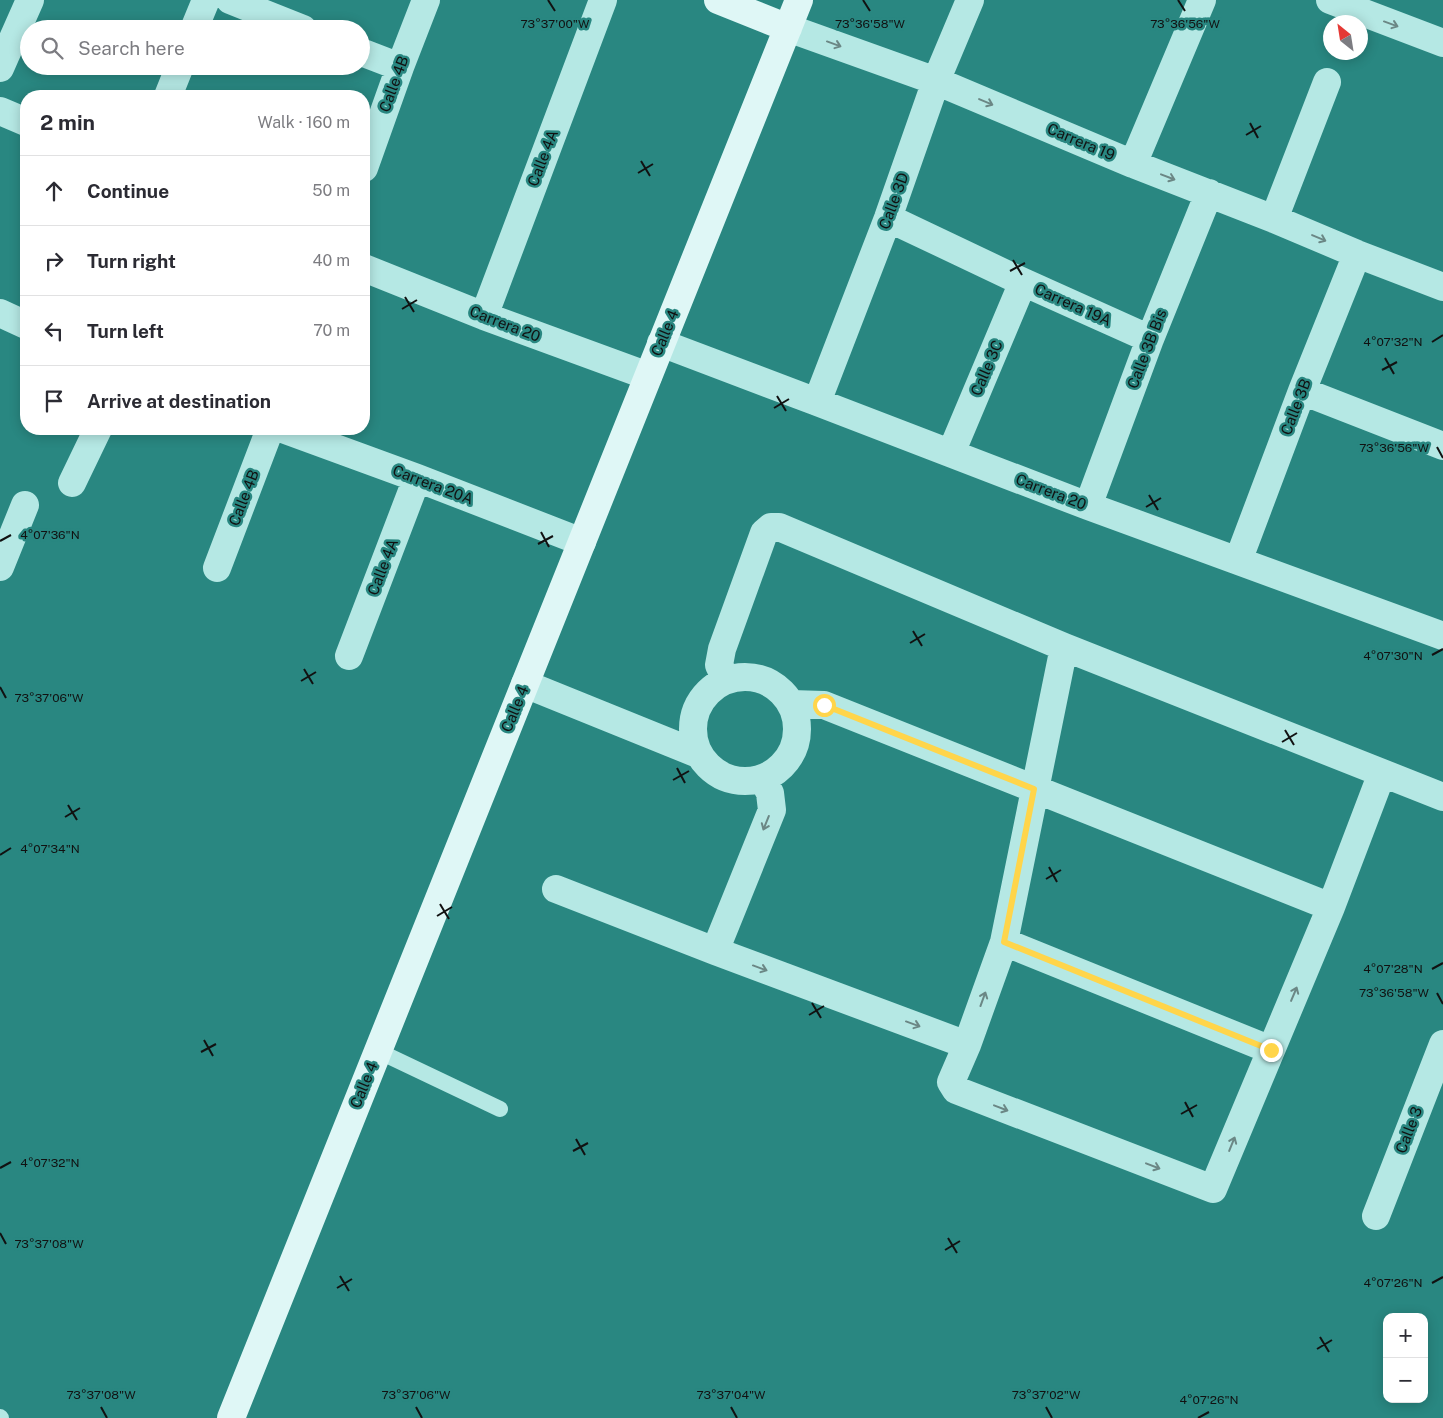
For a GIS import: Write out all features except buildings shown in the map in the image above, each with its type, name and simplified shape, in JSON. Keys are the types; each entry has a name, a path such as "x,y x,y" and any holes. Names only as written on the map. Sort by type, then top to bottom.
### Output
{"street":[{"path":"21,20 30,0"},
{"path":"198,20 206,0"},
{"path":"230,0 280,20"},
{"name":"Calle 4B","path":"370,151 426,0"},
{"name":"Calle 4A","path":"484,316 603,0"},
{"name":"Carrera 19","path":"718,0 788,28 936,81 1133,164 1443,287"},
{"name":"Calle 4","path":"231,1418 799,0"},
{"name":"Calle 3D","path":"817,402 888,218 936,81 970,0"},
{"path":"1133,164 1202,0"},
{"path":"1330,0 1443,43"},
{"path":"0,68 20,23"},
{"path":"370,55 400,67"},
{"path":"170,90 176,75"},
{"path":"1274,219 1326,82"},
{"path":"0,111 20,119"},
{"name":"Calle 3B Bis","path":"1088,506 1150,339 1209,193"},
{"name":"Carrera 19A","path":"888,218 1022,282 1150,339"},
{"name":"Calle 3B","path":"1238,561 1357,254"},
{"name":"Carrera 20","path":"370,270 484,316 648,376"},
{"name":"Calle 3C","path":"950,453 1022,282"},
{"path":"0,314 20,322"},
{"name":"Carrera 20","path":"662,344 1088,506 1238,561 1441,630"},
{"path":"1302,392 1443,446"},
{"path":"72,483 95,435"},
{"name":"Calle 4B","path":"217,568 268,435"},
{"name":"Carrera 20A","path":"299,435 582,542"},
{"name":"Calle 4A","path":"349,656 416,478"},
{"path":"0,566 25,505"},
{"path":"726,680 719,665 722,649 764,533 771,527 778,527 1064,647 1443,797"},
{"path":"1064,647 1004,942 952,1082 952,1086 956,1090 1213,1189 1331,907 1382,773"},
{"path":"741,676 756,677 770,683 782,692 791,704 796,718 797,732 793,747 786,760 776,770 762,778 748,781 733,780 707,766 698,754 693,740 692,725 696,710 703,697 713,687 726,680 741,676"},
{"path":"525,684 698,754"},
{"path":"791,704 824,705 1331,907"},
{"path":"714,951 772,810 770,793 762,778"},
{"path":"556,889 714,951 967,1045"},
{"path":"1004,942 1271,1050"},
{"name":"Calle 3","path":"1376,1216 1443,1044"}],"lane":[{"path":"378,1050 500,1109"}],"route":[{"path":"824,705 1034,789 1004,942 1271,1050"}]}
